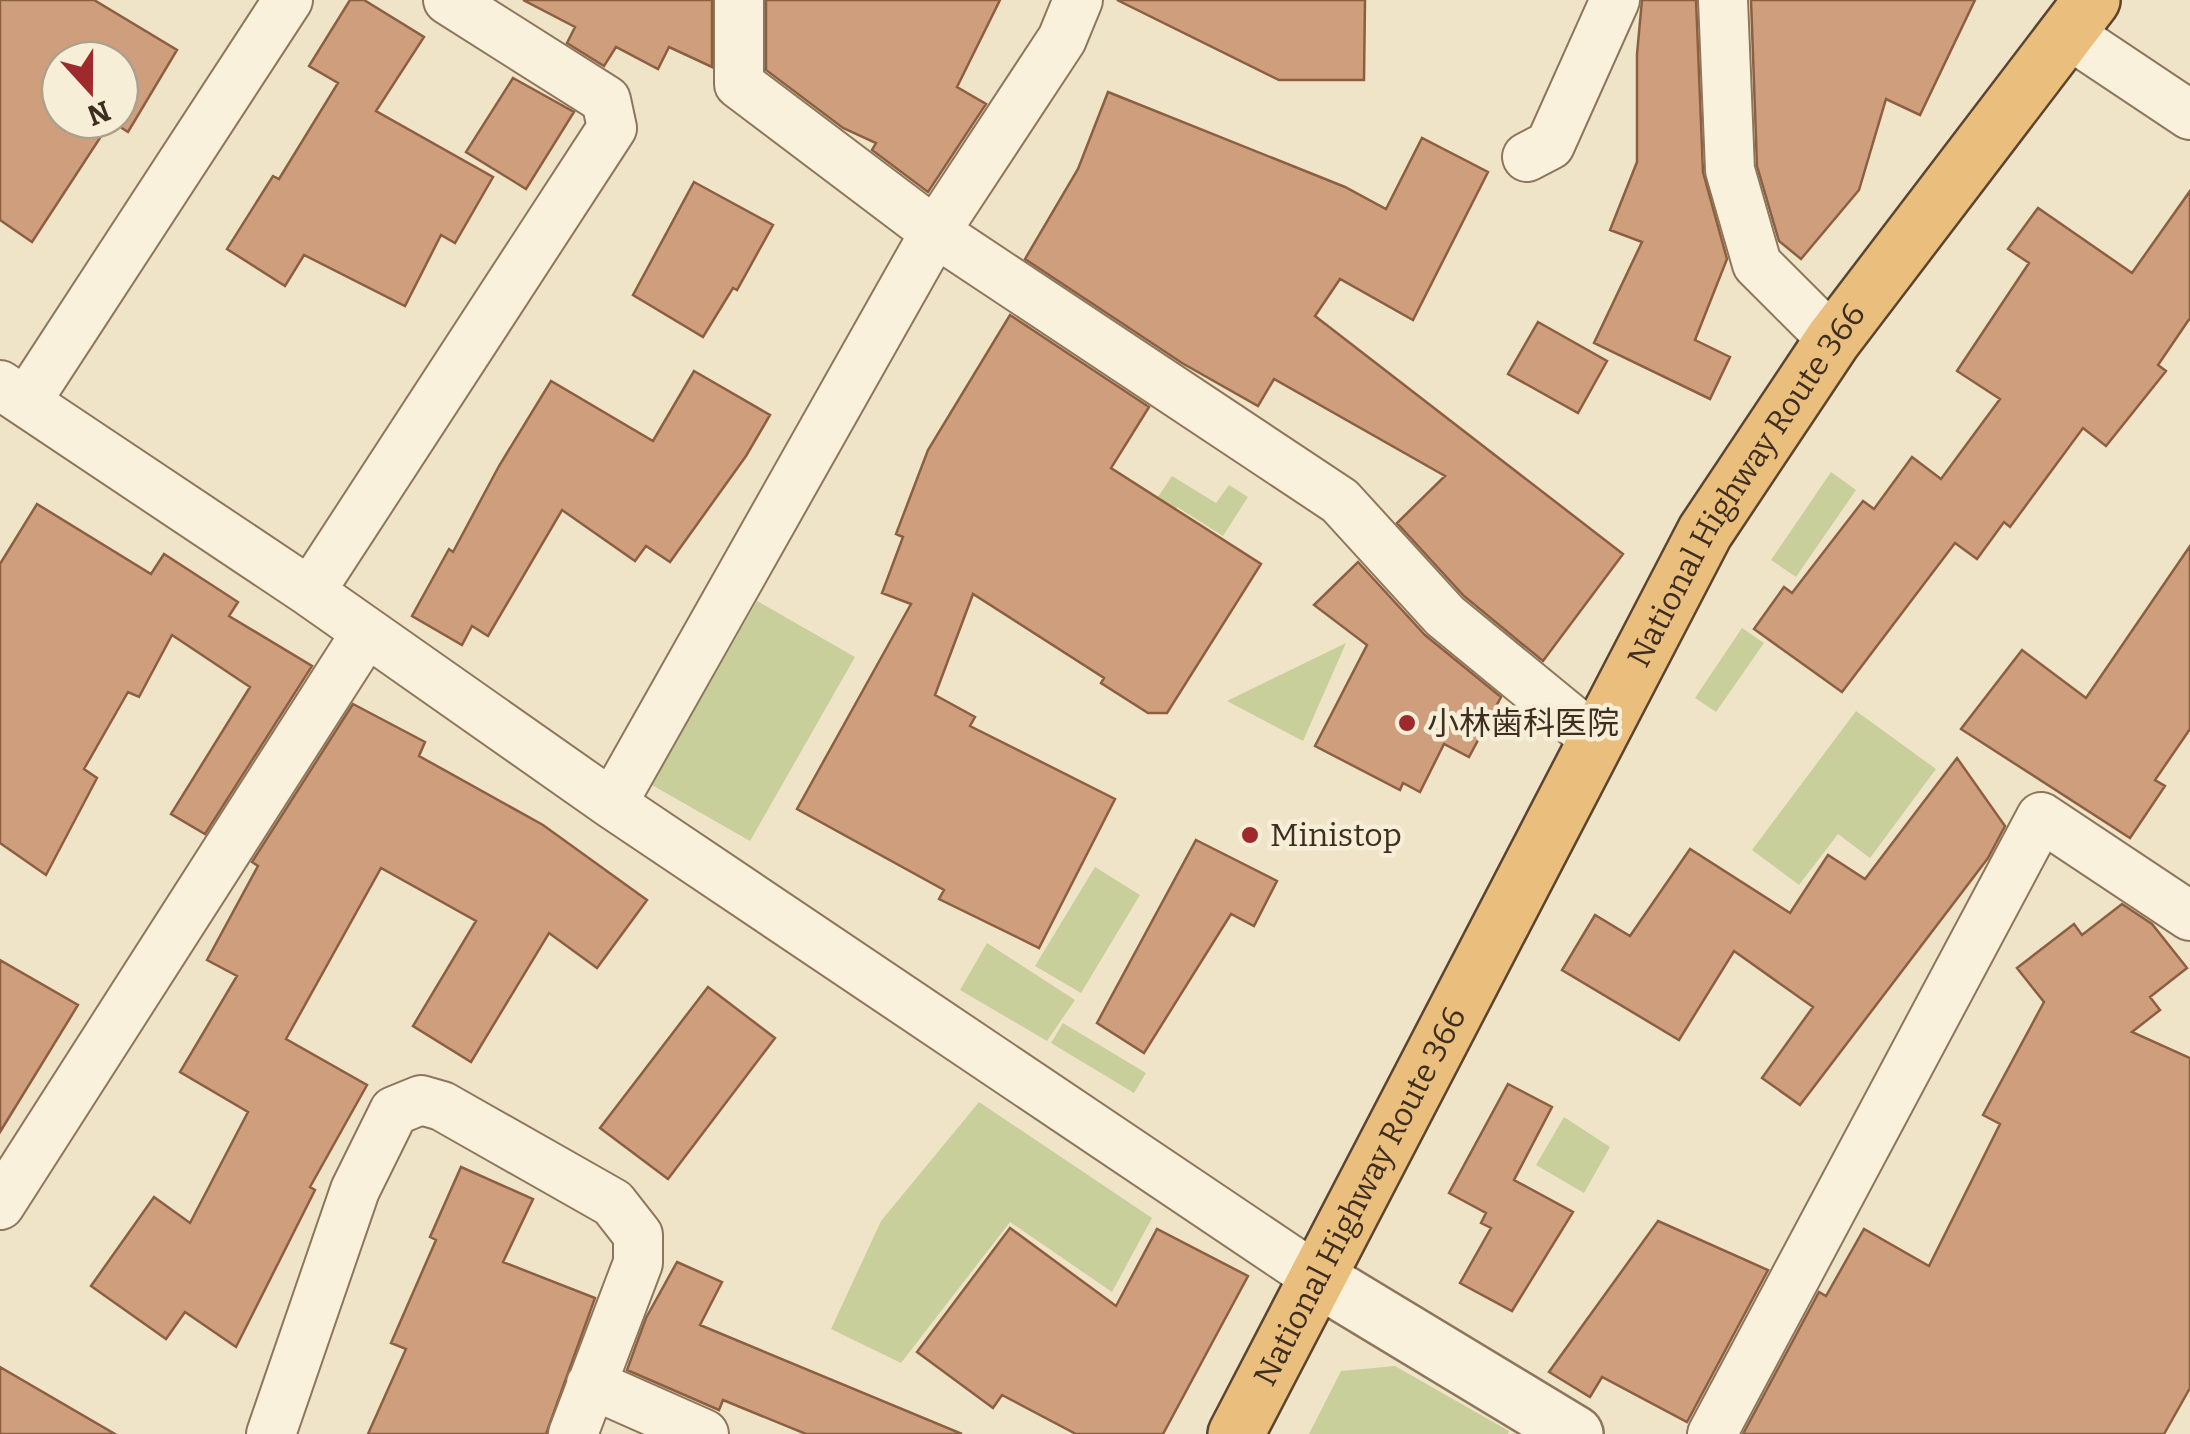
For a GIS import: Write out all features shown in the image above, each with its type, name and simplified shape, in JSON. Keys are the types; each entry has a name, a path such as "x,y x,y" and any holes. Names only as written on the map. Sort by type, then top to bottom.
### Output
{"highway":[{"name":"National Highway Route 366","path":"1236,1434 1705,532 1833,340 2079,16"}],"street":[{"path":"288,0 13,393 310,592 612,804 1316,1278 1575,1434"},
{"path":"310,592 612,128 606,100 448,0"},
{"path":"739,0 739,84 936,232 1340,501 1444,616 1595,740"},
{"path":"612,804 936,232 1062,39 1078,0"},
{"path":"1527,157 1550,145 1615,0"},
{"path":"1723,0 1730,170 1757,264 1833,340"},
{"path":"2079,16 2190,115"},
{"path":"0,1205 366,633"},
{"path":"1712,1434 2041,817 2190,916"},
{"path":"271,1434 356,1190 394,1110 421,1100 442,1106 613,1203 638,1236 638,1263 572,1434"},
{"path":"592,1384 704,1434"}],"green space":[{"path":"1831,472 1856,490 1796,577 1771,560"},
{"path":"1172,476 1216,503 1229,485 1248,497 1223,536 1177,507 1167,523 1149,510"},
{"path":"757,601 855,657 750,841 652,785"},
{"path":"1742,628 1764,643 1716,712 1695,698"},
{"path":"1346,643 1303,741 1227,701"},
{"path":"1856,711 1936,769 1870,858 1838,834 1799,885 1752,850"},
{"path":"1095,867 1140,895 1081,993 1035,966"},
{"path":"987,943 1075,1000 1047,1041 960,990"},
{"path":"1063,1023 1146,1073 1134,1093 1051,1043"},
{"path":"979,1102 1152,1218 1112,1292 1010,1222 901,1363 831,1329 881,1221"},
{"path":"1564,1117 1610,1147 1584,1193 1536,1165"},
{"path":"1395,1366 1509,1431 1508,1434 1309,1434 1341,1371"}],"building":[{"path":"0,0 94,0 177,50 140,112 140,40 40,40 40,140 99,140 32,242 0,220"},
{"path":"350,0 364,0 424,37 376,111 493,177 455,243 441,235 405,306 304,255 285,286 227,249 273,176 279,179 338,83 309,66"},
{"path":"523,0 712,0 712,67 669,47 658,69 616,47 604,66 567,43 575,27"},
{"path":"766,0 1000,0 957,87 986,104 928,192 872,150 876,143 843,128 766,70"},
{"path":"1117,0 1365,0 1364,80 1279,80"},
{"path":"1642,0 1696,0 1703,172 1727,259 1695,340 1730,357 1710,399 1594,343 1642,242 1610,230 1637,162 1637,54"},
{"path":"1751,0 1975,0 1920,115 1886,99 1859,190 1801,259 1779,241 1757,166"},
{"path":"513,78 574,112 526,189 466,152"},
{"path":"1108,92 1345,187 1386,209 1422,138 1488,172 1413,320 1340,279 1315,316 1623,554 1543,661 1464,596 1397,523 1445,476 1274,379 1258,406 1182,363 1025,259 1078,169"},
{"path":"694,182 773,225 737,290 733,288 703,337 633,295"},
{"path":"2190,191 2190,318 2158,365 2166,371 2106,446 2083,428 2010,527 2004,522 1977,559 1955,543 1842,692 1754,629 1784,587 1792,593 1863,501 1874,509 1912,457 1941,479 2000,399 1957,371 2029,263 2008,249 2038,208 2132,273"},
{"path":"1010,315 1149,407 1111,468 1261,564 1167,713 1148,713 1101,683 1104,678 973,594 935,695 975,717 970,726 1115,799 1039,948 939,899 944,890 797,809 911,604 882,593 903,537 896,534 928,450"},
{"path":"1538,322 1607,361 1578,413 1508,374"},
{"path":"694,371 770,415 746,456 670,562 646,546 635,561 562,510 488,636 472,626 462,645 412,616 551,381 653,441"},
{"path":"37,504 151,574 164,554 238,602 229,616 312,666 205,834 171,814 250,687 172,635 139,697 128,692 84,769 97,778 46,875 0,843 0,564"},
{"path":"2190,546 2190,729 2155,780 2165,786 2130,838 1961,729 2022,650 2086,698"},
{"name":"小林歯科医院","path":"1358,562 1425,635 1501,697 1469,757 1444,744 1420,792 1403,783 1400,790 1315,746 1367,645 1314,605"},
{"path":"353,704 425,742 419,756 543,825 647,900 597,968 549,933 471,1062 413,1026 476,921 381,868 286,1039 367,1085 310,1187 315,1190 236,1347 185,1312 166,1339 91,1286 154,1197 190,1223 248,1112 180,1072 237,976 207,960 258,866 252,862"},
{"path":"1957,758 2005,826 1988,858 1800,1105 1762,1078 1813,1007 1734,951 1679,1040 1562,970 1595,915 1630,936 1690,849 1790,913 1828,855 1865,879"},
{"path":"1196,840 1277,881 1254,926 1231,914 1144,1053 1097,1023"},
{"path":"2122,904 2152,924 2187,968 2150,997 2160,1010 2132,1032 2190,1058 2190,1388 2164,1434 1743,1434 1819,1292 1826,1296 1864,1229 1929,1266 2000,1124 1983,1115 2044,1002 2017,968 2074,924 2082,935"},
{"path":"0,960 78,1005 0,1132"},
{"path":"708,987 775,1038 668,1179 600,1128"},
{"path":"1508,1084 1552,1107 1514,1180 1573,1212 1512,1311 1460,1283 1491,1228 1481,1223 1486,1213 1449,1193"},
{"path":"461,1167 533,1199 503,1262 595,1298 546,1434 368,1434 406,1349 391,1343 436,1240 430,1237"},
{"path":"1658,1221 1768,1270 1687,1422 1602,1377 1590,1397 1549,1372"},
{"path":"1010,1228 1116,1306 1157,1229 1248,1276 1163,1434 1076,1434 1002,1395 993,1408 917,1352"},
{"path":"677,1262 722,1282 700,1325 962,1434 806,1434 723,1400 719,1410 627,1370 646,1318"},
{"path":"0,1367 115,1434 0,1434"}],"place":[{"name":"小林歯科医院","path":"1407,723"},
{"name":"Ministop","path":"1250,835"}]}
